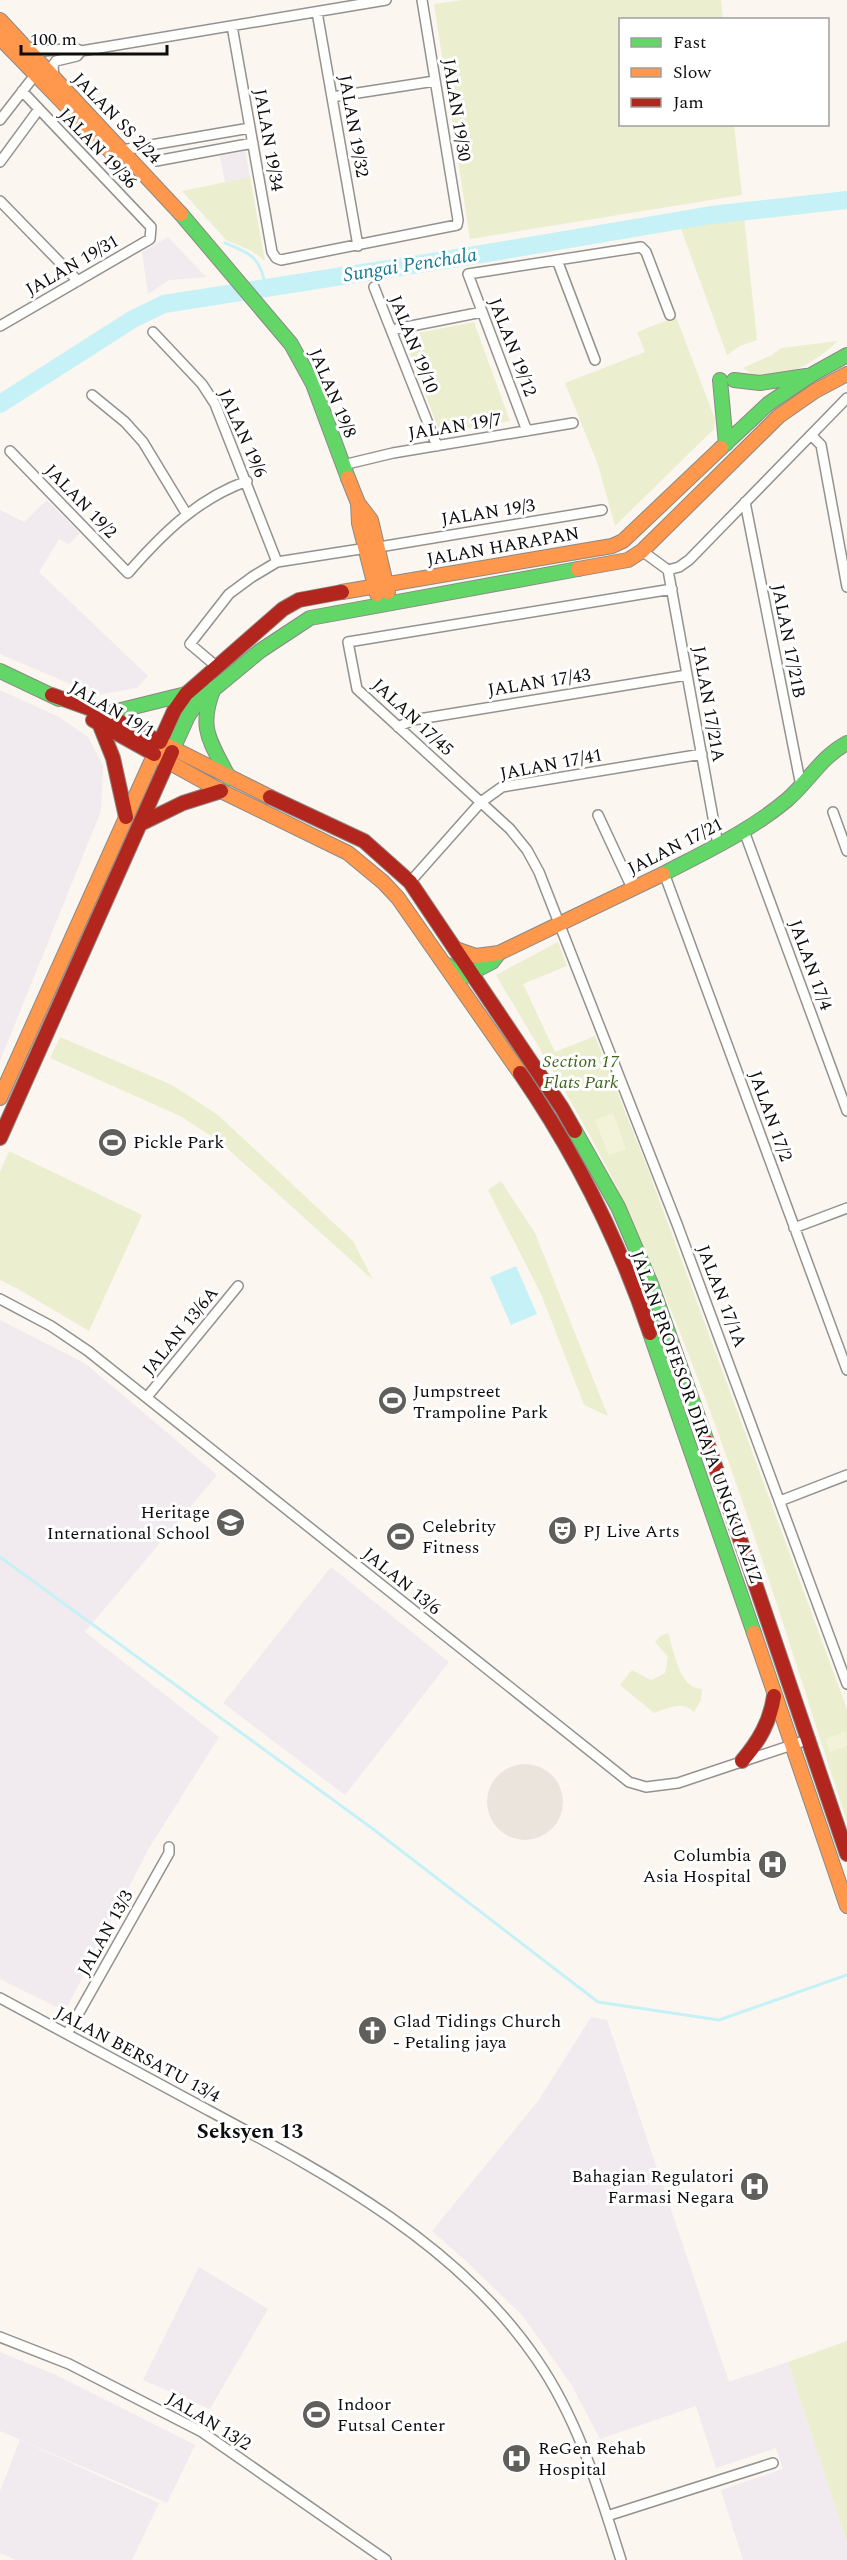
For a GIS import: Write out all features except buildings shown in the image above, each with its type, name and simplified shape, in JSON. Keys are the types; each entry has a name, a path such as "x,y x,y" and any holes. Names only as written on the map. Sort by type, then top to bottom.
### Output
{"main road":[{"name":"JALAN SS 2/24","path":"0,20 155,184 258,303"},
{"name":"JALAN SS 2/24","path":"0,38 148,190 181,216"},
{"name":"JALAN 19/8","path":"258,303 297,354 313,384 358,503 359,523 373,548 385,604"},
{"name":"JALAN HARAPAN","path":"0,1098 174,711 186,694 216,666 283,609 299,600 612,546 632,534 768,404 811,375 847,355"},
{"name":"JALAN HARAPAN","path":"0,1138 170,755 188,716 197,703 296,625 310,618 628,560 642,551 778,416 847,374"},
{"path":"726,444 727,380 760,383 811,375"},
{"name":"JALAN 19/1","path":"0,671 102,718 170,755"},
{"path":"214,688 205,713 206,721 212,743 229,778"},
{"path":"126,817 102,718 186,694"},
{"name":"JALAN 17/21","path":"456,949 476,956 499,953 718,845 763,819 801,786 836,748 847,743"},
{"name":"JALAN PROFESOR DIRAJA UNGKU AZIZ","path":"170,755 229,778 351,834 364,841 410,882 562,1108 618,1207 651,1284 810,1739 847,1854"},
{"name":"JALAN PROFESOR DIRAJA UNGKU AZIZ","path":"170,755 221,791 348,853 383,882 398,898 550,1117 589,1189 616,1246 645,1317 847,1906"},
{"path":"140,824 183,803 221,791"},
{"name":"JALAN 17/21","path":"471,974 492,962 499,953"},
{"path":"443,962 464,977 471,974"},
{"path":"742,1761 758,1744 770,1722 774,1691"}],"street":[{"path":"24,46 44,51 75,48 81,51 386,0"},
{"name":"JALAN 19/30","path":"358,246 457,225 422,0"},
{"name":"JALAN 19/32","path":"317,12 358,246"},
{"name":"JALAN 19/34","path":"232,26 272,252 276,258 281,260 358,246"},
{"path":"57,81 53,74 53,65 56,61 77,56 81,51"},
{"path":"0,120 35,75"},
{"path":"332,97 435,81"},
{"name":"JALAN 19/36","path":"22,91 151,227"},
{"path":"0,162 39,110"},
{"path":"122,150 250,128"},
{"path":"156,161 253,143"},
{"path":"0,201 78,281"},
{"name":"JALAN 19/31","path":"0,326 150,239 151,227"},
{"path":"595,360 557,260 641,247 646,252 670,315"},
{"name":"JALAN 19/12","path":"527,431 468,274 557,260"},
{"name":"JALAN 19/10","path":"374,287 437,446"},
{"path":"391,330 482,312"},
{"name":"JALAN 19/6","path":"153,332 202,384 215,404 277,562"},
{"path":"92,395 125,422 143,442 186,513 218,493 247,481"},
{"path":"642,551 668,570 679,567 689,560 847,398"},
{"name":"JALAN 19/7","path":"344,465 437,446 573,423"},
{"path":"811,435 820,445 847,587"},
{"name":"JALAN 19/2","path":"10,451 128,573 160,537 186,513"},
{"name":"JALAN 17/21B","path":"745,502 801,786"},
{"name":"JALAN 19/3","path":"216,666 190,644 229,594 277,562 602,510"},
{"name":"JALAN 17/21A","path":"668,570 718,845"},
{"name":"JALAN 17/45","path":"559,922 539,872 527,850 510,830 357,689 348,642 672,589"},
{"name":"JALAN 17/43","path":"398,727 413,720 687,675"},
{"name":"JALAN 17/41","path":"410,882 481,802 502,787 702,754"},
{"path":"833,812 847,851"},
{"path":"598,815 632,888"},
{"name":"JALAN 17/4","path":"744,831 847,1111"},
{"name":"JALAN 17/2","path":"664,873 847,1370"},
{"name":"JALAN 17/1A","path":"559,922 677,1224 847,1684"},
{"path":"794,1227 847,1208"},
{"name":"JALAN 13/6A","path":"147,1397 238,1286"},
{"name":"JALAN 13/6","path":"0,1299 79,1344 629,1782 646,1787 678,1783 810,1739"},
{"path":"780,1501 847,1475"},
{"name":"JALAN 13/3","path":"67,2034 169,1853 169,1847"},
{"name":"JALAN BERSATU 13/4","path":"0,1998 336,2183 426,2245 475,2286 523,2340 554,2386 585,2448 621,2560"},
{"name":"JALAN 13/2","path":"0,2337 69,2364 202,2432 386,2560"},
{"path":"608,2516 773,2463"}],"shaded area":[{"path":"245,151 250,177 225,182 220,156"},
{"path":"168,237 206,277 169,280 148,294 142,252"},
{"path":"47,500 80,533 69,544 59,539 39,572 148,676 137,688 96,695 0,654 0,510 24,522"},
{"path":"0,690 59,717 88,737 103,765 101,811 0,1061"},
{"path":"0,1320 86,1364 217,1475 85,1632 219,1737 149,1848 65,2011 0,1979"},
{"path":"331,1567 449,1662 345,1795 223,1703"},
{"path":"525,1764 540,1767 552,1775 560,1787 563,1802 560,1817 552,1829 540,1837 525,1840 510,1837 498,1829 490,1817 487,1802 490,1787 498,1775 510,1767"},
{"path":"591,2017 607,2020 729,2382 788,2362 847,2542 847,2560 743,2560 721,2490 783,2469 776,2448 716,2468 696,2406 600,2439 571,2384 522,2315 432,2231 539,2100"},
{"path":"199,2267 268,2309 210,2409 143,2380"},
{"path":"0,2352 58,2376 195,2445 167,2503 0,2431"},
{"path":"20,2440 159,2503 132,2560 16,2560 0,2553 0,2491"}],"green space":[{"path":"463,0 721,0 723,18 619,18 619,126 734,126 742,195 470,239 434,4"},
{"path":"250,177 265,261 252,251 226,240 182,191"},
{"path":"744,217 757,340 740,346 727,355 680,226"},
{"path":"676,317 715,419 714,429 615,526 598,465 565,383 645,352 637,332"},
{"path":"474,322 510,421 440,433 403,336"},
{"path":"838,341 818,357 794,371 780,375 755,374 743,368 772,355 781,348"},
{"name":"Section 17 Flats Park","path":"558,942 567,966 523,984 555,1052 595,1036 649,1172 847,1709 847,1822 746,1512 660,1283 613,1179 496,975"},
{"path":"60,1037 172,1085 218,1115 353,1241 373,1280 219,1141 180,1116 50,1058"},
{"path":"613,1113 626,1149 609,1155 595,1120"},
{"path":"9,1151 142,1215 89,1331 0,1280 0,1172"},
{"path":"501,1181 535,1233 608,1416 584,1405 541,1294 488,1190"},
{"path":"668,1633 683,1676 688,1683 702,1689 701,1700 694,1712 680,1706 654,1713 620,1685 632,1670 651,1680 665,1673 668,1657 655,1642 660,1636"},
{"path":"846,1731 847,1746 830,1752 825,1739"},
{"path":"847,2341 847,2542 788,2362"}],"water":[{"path":"516,1266 537,1314 511,1325 490,1277"}],"waterway":[{"name":"Sungai Penchala","path":"0,404 133,319 164,304 711,215 847,200"},
{"path":"225,243 254,258 261,270 266,288"},
{"path":"0,1557 373,1829 598,2002 719,2020 847,1975"}],"traffic: fast":[{"path":"181,214 291,344 313,384 348,478"},
{"path":"721,448 768,404 811,375 847,355"},
{"path":"734,380 760,383 806,376"},
{"path":"720,380 726,444"},
{"path":"173,749 188,716 197,703 260,651 310,618 578,569"},
{"path":"0,671 59,699"},
{"path":"214,688 207,714 208,735 229,778"},
{"path":"105,714 186,694"},
{"path":"663,874 758,822 795,793 830,755 847,743"},
{"path":"447,965 463,977 492,962 499,953"},
{"path":"575,1131 618,1207 651,1284 707,1442"},
{"path":"650,1333 754,1633"}],"traffic: slow":[{"path":"0,20 181,214"},
{"path":"0,38 111,152"},
{"path":"578,569 628,560 642,551 779,416 815,391 847,374"},
{"path":"342,592 612,546 623,541 721,448"},
{"path":"348,478 358,503 371,520 388,592"},
{"path":"358,503 359,523 377,594"},
{"path":"0,1098 160,742 270,797"},
{"path":"154,754 221,791 348,853 383,882 398,898 520,1073"},
{"path":"456,949 476,956 499,953 663,874"},
{"path":"754,1633 847,1906"}],"traffic: jam":[{"path":"52,695 105,714 160,742 174,711 186,694 283,609 299,600 342,592"},
{"path":"93,720 154,754"},
{"path":"99,723 113,758 126,817"},
{"path":"0,1138 172,752"},
{"path":"140,824 183,803 221,791"},
{"path":"270,797 364,841 410,882 562,1108 575,1131"},
{"path":"520,1073 559,1134 594,1199 610,1231 650,1333"},
{"path":"707,1442 847,1854"},
{"path":"742,1761 763,1731 774,1696"}],"place":[{"name":"Pickle Park","path":"112,1142"},
{"name":"Jumpstreet Trampoline Park","path":"392,1401"},
{"name":"Heritage International School","path":"231,1522"},
{"name":"PJ Live Arts","path":"562,1531"},
{"name":"Celebrity Fitness","path":"401,1536"},
{"name":"Columbia Asia Hospital","path":"772,1865"},
{"name":"Glad Tidings Church - Petaling jaya","path":"372,2031"},
{"name":"Bahagian Regulatori Farmasi Negara","path":"755,2186"},
{"name":"Indoor Futsal Center","path":"316,2414"},
{"name":"ReGen Rehab Hospital","path":"517,2458"}],"district":[{"name":"Seksyen 13","path":"250,2131"}]}
